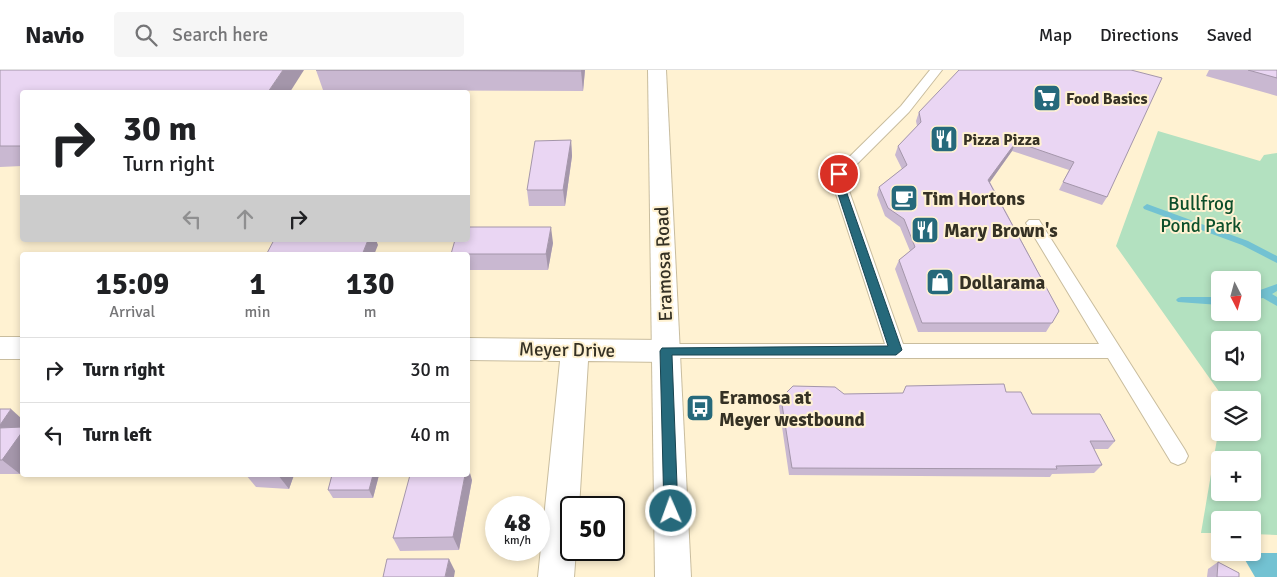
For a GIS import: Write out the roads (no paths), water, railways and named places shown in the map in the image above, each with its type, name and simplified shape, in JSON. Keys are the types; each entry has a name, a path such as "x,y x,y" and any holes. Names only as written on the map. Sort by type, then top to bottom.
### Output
{"main road":[{"name":"Eramosa Road","path":"657,70 673,577"},
{"path":"0,348 20,348"},
{"name":"Meyer Drive","path":"470,349 666,351"},
{"path":"556,577 575,349"}],"lane":[{"path":"896,350 840,185 839,174 905,110 936,70"},
{"path":"1034,223 1178,456"},
{"path":"666,351 1113,351"}],"water":[{"path":"1261,553 1277,553 1277,577 1255,577 1246,561 1261,561"}],"waterway":[{"path":"1147,207 1245,243 1277,260"},
{"path":"1264,294 1277,287"},
{"path":"1264,294 1277,302"},
{"path":"1181,300 1211,301"}],"place":[{"name":"Food Basics","path":"1047,98"},
{"name":"Pizza Pizza","path":"944,139"},
{"name":"Tim Hortons","path":"904,198"},
{"name":"Mary Brown's","path":"925,230"},
{"name":"Dollarama","path":"940,282"},
{"name":"Eramosa at Meyer westbound","path":"700,408"}],"park label":[{"name":"Bullfrog Pond Park","path":"1201,214"}]}
